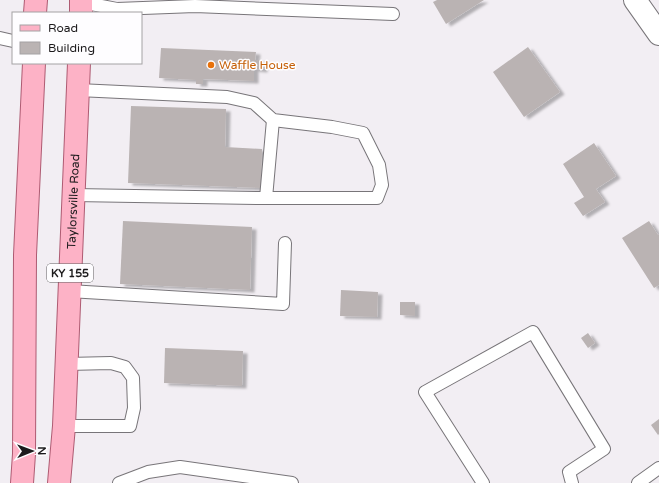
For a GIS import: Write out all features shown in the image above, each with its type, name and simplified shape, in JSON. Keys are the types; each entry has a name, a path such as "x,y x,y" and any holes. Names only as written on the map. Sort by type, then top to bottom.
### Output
{"main road":[{"path":"35,12 36,0"},
{"path":"22,483 24,454 25,255 34,64"},
{"name":"Taylorsville Road","path":"59,483 67,364 79,64"}],"street":[{"path":"635,0 659,34"}],"lane":[{"path":"81,5 117,9 195,6 393,14"},
{"path":"0,38 12,41"},
{"path":"74,195 377,198 382,185 379,165 363,133 332,126 273,120 254,103 227,97 78,90"},
{"path":"266,198 273,120"},
{"path":"69,291 284,304 285,243"},
{"path":"483,483 425,392 533,332 604,448 569,472 572,483"},
{"path":"64,426 130,426 134,408 133,378 126,367 111,363 67,364"},
{"path":"119,483 148,472 180,466 292,483"},
{"path":"638,483 659,468"}],"building":[{"path":"437,0 484,0 446,24 433,2"},
{"path":"528,47 560,92 524,117 493,72"},
{"name":"Waffle House","path":"161,48 256,52 255,60 263,60 263,70 254,69 254,81 203,79 203,84 196,84 196,80 159,78"},
{"path":"131,106 226,109 225,147 262,149 261,188 128,183"},
{"path":"594,143 616,176 596,189 605,202 583,216 574,203 584,197 563,164"},
{"path":"123,221 252,227 250,290 120,284"},
{"path":"649,221 658,235 659,234 659,285 654,288 622,238"},
{"path":"341,290 378,292 377,317 340,316"},
{"path":"400,302 415,302 415,316 400,315"},
{"path":"588,333 595,343 588,348 581,338"},
{"path":"165,348 243,351 242,386 164,383"},
{"path":"659,419 659,434 658,435 651,425"}],"place":[{"name":"Waffle House","path":"211,65"}]}
